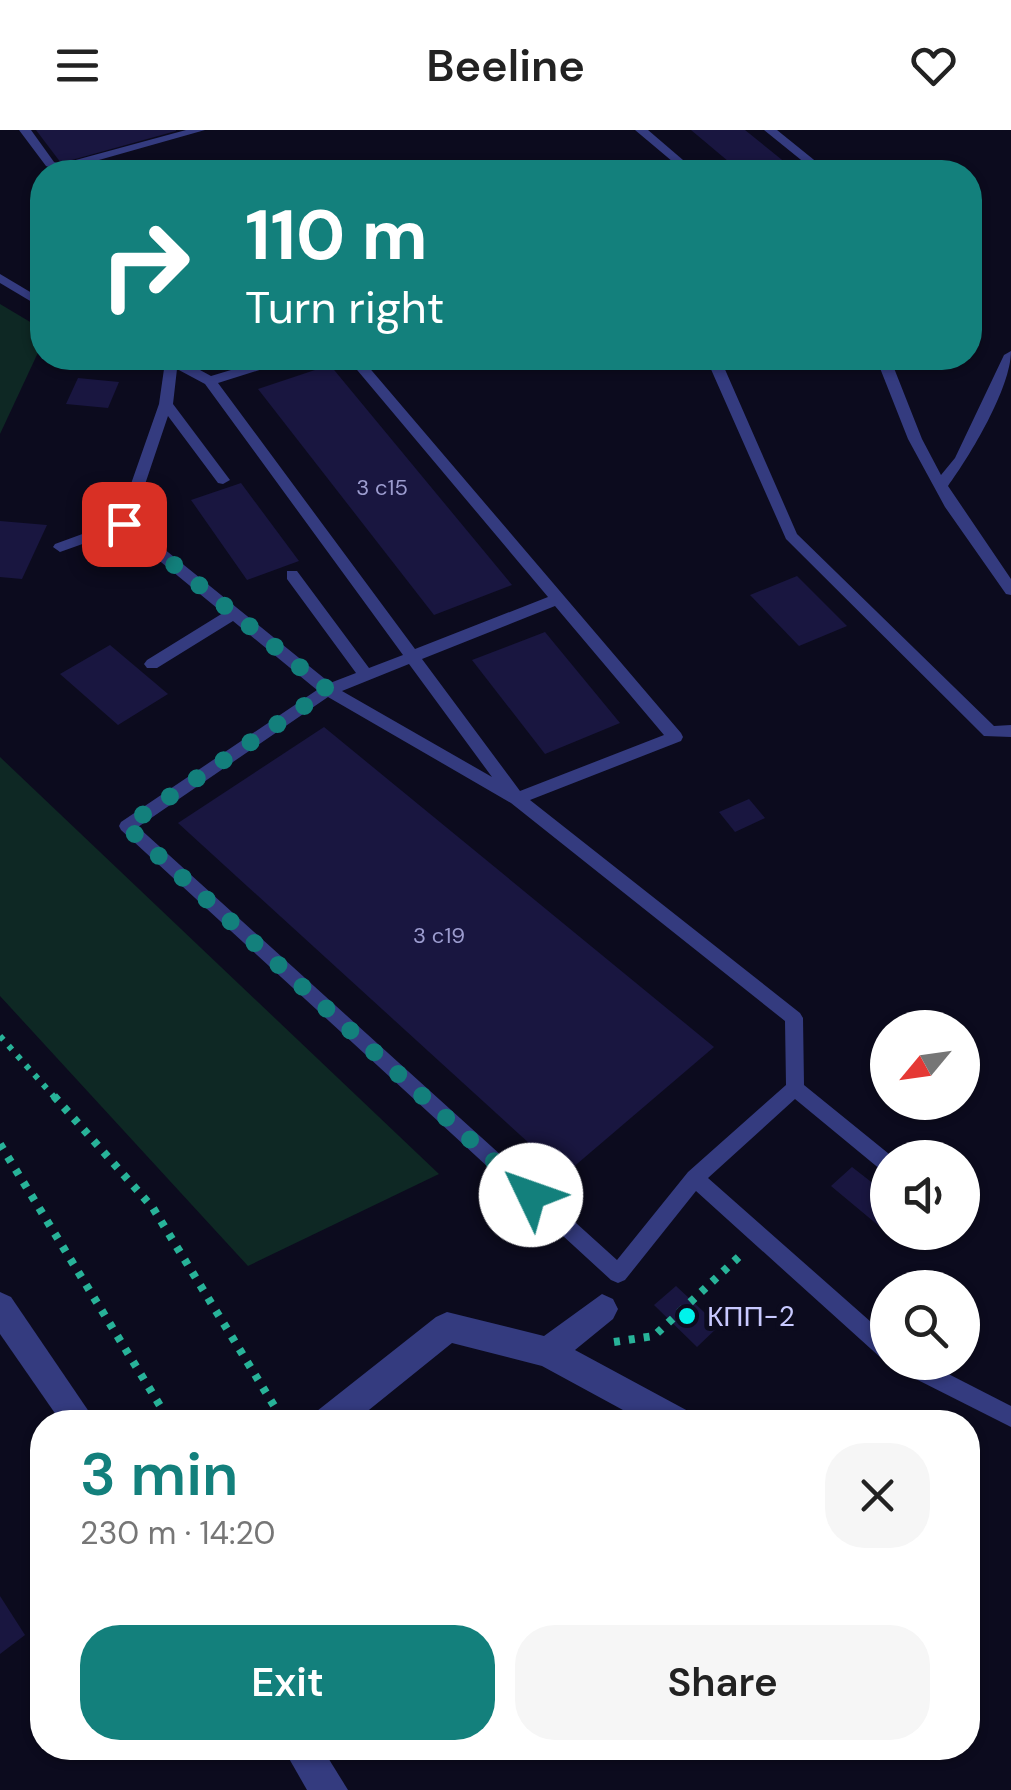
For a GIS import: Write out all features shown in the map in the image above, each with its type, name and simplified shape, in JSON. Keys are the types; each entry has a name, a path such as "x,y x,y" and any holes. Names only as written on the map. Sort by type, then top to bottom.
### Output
{"street":[{"path":"0,1306 72,1410"},
{"path":"548,1352 602,1308"},
{"path":"344,1410 447,1327 548,1352 654,1410"},
{"path":"309,1760 329,1790"}],"lane":[{"path":"25,130 47,160"},
{"path":"89,160 199,130"},
{"path":"641,130 677,160"},
{"path":"770,130 808,160"},
{"path":"0,278 30,297"},
{"path":"941,485 961,460 1011,355"},
{"path":"124,524 166,404 169,370"},
{"path":"191,370 210,381 517,799"},
{"path":"210,381 245,370"},
{"path":"364,370 675,737 517,799"},
{"path":"718,370 791,536 990,732 1011,732"},
{"path":"888,370 916,440 952,507 1011,590"},
{"path":"166,404 222,480"},
{"path":"60,548 124,524"},
{"path":"124,524 328,690 517,799 794,1018 796,1088 870,1149"},
{"path":"292,575 366,674"},
{"path":"558,599 328,690 126,826 618,1274"},
{"path":"152,664 234,613"},
{"path":"602,1308 618,1274 695,1178 796,1088"},
{"path":"695,1178 870,1335"},
{"path":"938,1380 1011,1417"}],"path":[{"path":"0,1036 153,1208 277,1410"},
{"path":"0,1144 163,1410"},
{"path":"548,1352 654,1336 694,1303 760,1236"}],"green space":[{"path":"0,304 30,322 30,370 0,434"},
{"path":"0,757 439,1174 248,1266 0,996"}],"building":[{"path":"36,130 176,130 72,160 59,160"},
{"path":"691,130 745,130 782,160 727,160"},
{"path":"315,370 334,370 512,585 434,615 258,389"},
{"path":"78,378 119,382 108,408 66,404"},
{"path":"241,483 299,561 247,580 191,500"},
{"path":"0,521 47,525 22,579 0,577"},
{"path":"797,576 847,626 799,646 750,595"},
{"path":"545,632 620,723 545,754 472,660"},
{"path":"110,645 168,694 118,725 60,674"},
{"path":"324,727 714,1047 564,1175 178,823"},
{"path":"749,799 765,818 735,832 719,812"},
{"path":"852,1167 870,1181 870,1218 831,1186"},
{"name":"КПП-2","path":"676,1286 719,1326 697,1347 654,1305"},
{"path":"0,1596 25,1635 0,1654"}],"place":[{"name":"КПП-2","path":"687,1316"}],"route":[{"path":"124,524 328,690 126,826 531,1195"}]}
